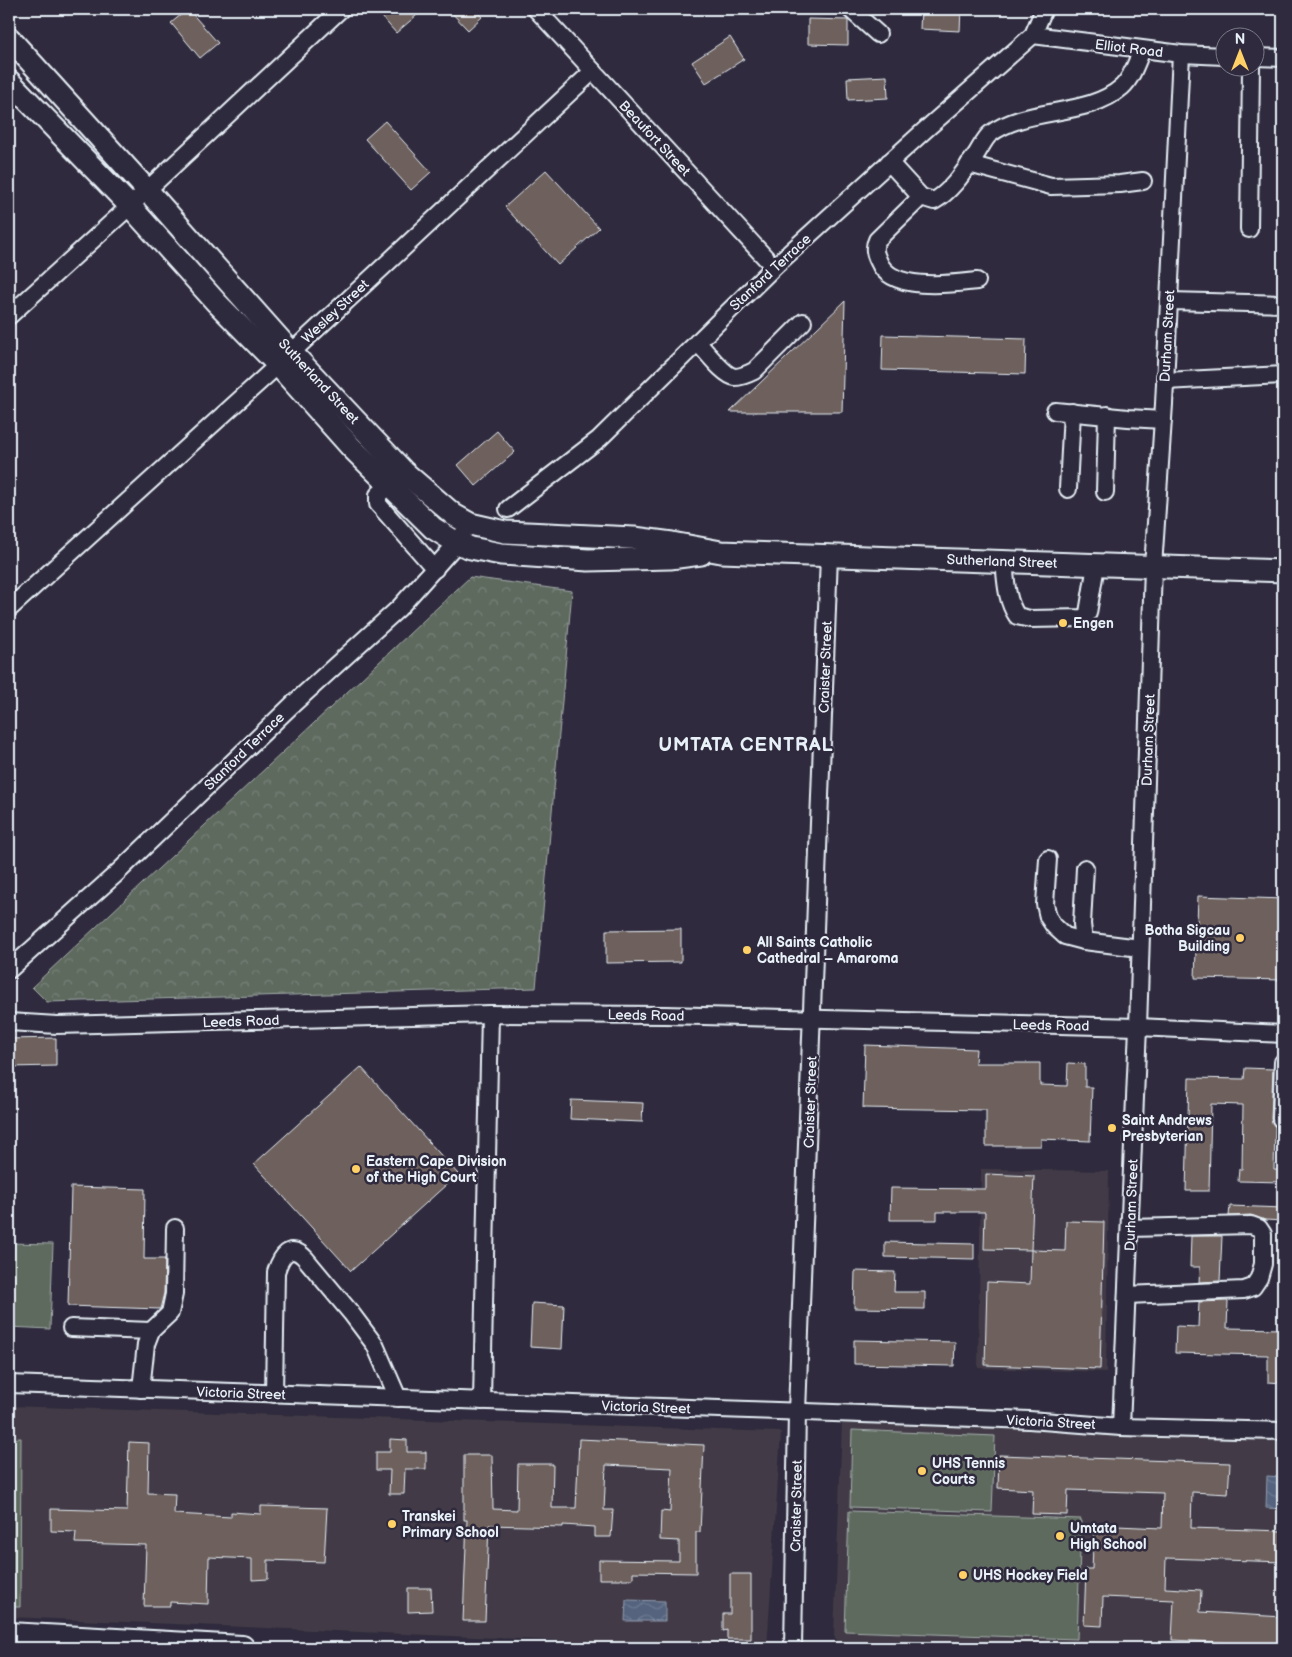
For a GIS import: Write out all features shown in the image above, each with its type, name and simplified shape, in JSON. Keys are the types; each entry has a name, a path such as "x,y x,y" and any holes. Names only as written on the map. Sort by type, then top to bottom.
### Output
{"highway":[{"path":"9,1635 242,1648"}],"main road":[{"name":"Sutherland Street","path":"9,38 147,190 284,359 351,448 432,528 457,543 501,554 588,560 670,558 721,552 1283,571"},
{"name":"Sutherland Street","path":"9,81 130,206 216,302 284,359 445,508 470,524 505,532 634,538 721,552"}],"street":[{"path":"9,316 341,9"},
{"name":"Beaufort Street","path":"536,9 774,267"},
{"path":"850,9 878,34"},
{"name":"Elliot Road","path":"1037,18 1142,50 1214,56"},
{"name":"Stanford Terrace","path":"508,509 599,439 774,267 889,162 1037,18"},
{"path":"889,162 921,197 934,201 943,196 989,135 1019,119 1082,106 1107,97 1123,86 1142,50"},
{"name":"Durham Street","path":"1121,1427 1148,766 1153,567 1163,420 1182,54"},
{"path":"1264,57 1283,58"},
{"name":"Wesley Street","path":"9,609 284,359 593,72"},
{"path":"1249,229 1251,78"},
{"path":"969,164 1051,186 1120,184 1143,181"},
{"path":"921,197 877,240 874,246 881,268 896,278 917,284 937,285 977,282"},
{"path":"1169,301 1283,304"},
{"path":"697,342 728,375 744,376 754,371 802,322"},
{"path":"1165,381 1283,375"},
{"path":"1054,411 1163,420"},
{"path":"1068,490 1072,412"},
{"path":"1105,492 1107,415"},
{"path":"390,485 378,495 378,504 434,569"},
{"name":"Stanford Terrace","path":"9,970 115,875 292,705 399,608 457,543 470,524"},
{"name":"Craister Street","path":"793,1648 797,1412 829,555"},
{"path":"1004,561 1012,609 1017,616 1030,619 1084,618 1088,613 1096,565"},
{"path":"1048,859 1045,904 1048,917 1054,926 1065,936 1084,941 1140,948"},
{"path":"1084,941 1082,924 1086,868"},
{"path":"482,1402 490,1014"},
{"name":"Leeds Road","path":"9,1022 66,1024 490,1014 665,1015 1138,1027 1283,1034"},
{"path":"1281,1119 1283,1062"},
{"path":"1127,1295 1244,1290 1254,1287 1263,1264 1263,1234 1259,1228 1251,1225 1130,1228"},
{"path":"141,1389 146,1344 150,1331 170,1313 174,1294 175,1228"},
{"path":"274,1394 276,1272 282,1258 291,1251 300,1253 305,1258 375,1345 398,1398"},
{"path":"71,1328 150,1331"},
{"name":"Victoria Street","path":"9,1384 1029,1420 1121,1427 1283,1431"}],"shaded area":[{"path":"981,1169 1109,1171 1106,1372 978,1368"},
{"name":"Transkei Primary School","path":"9,1406 781,1432 767,1648 9,1617"},
{"name":"Umtata High School","path":"842,1422 1283,1437 1283,1648 917,1648 840,1645 834,1636"}],"green space":[{"path":"470,577 572,591 536,988 47,1002 32,987"},
{"path":"9,1243 53,1244 50,1329 9,1327"},
{"name":"UHS Tennis Courts","path":"852,1430 995,1436 992,1512 850,1507"},
{"path":"21,1438 20,1607 9,1607 9,1439"},
{"name":"UHS Hockey Field","path":"849,1511 1081,1519 1077,1639 845,1631"}],"water":[{"path":"1267,1476 1283,1477 1283,1509 1266,1508"},
{"path":"626,1600 665,1601 665,1621 625,1621"}],"building":[{"path":"188,9 218,43 200,58 171,23"},
{"path":"375,9 424,9 396,33"},
{"path":"448,9 474,9 482,17 468,30"},
{"path":"921,9 961,9 960,31 920,29"},
{"path":"808,19 848,20 848,45 808,44"},
{"path":"730,37 744,59 706,83 692,62"},
{"path":"887,76 888,98 848,100 847,78"},
{"path":"385,121 431,172 411,190 365,139"},
{"path":"546,170 599,228 558,265 505,207"},
{"path":"845,301 842,412 730,412"},
{"path":"883,335 1026,339 1025,374 882,370"},
{"path":"497,431 515,452 476,486 458,465"},
{"name":"Botha Sigcau Building","path":"1198,896 1283,899 1283,980 1195,978"},
{"path":"681,929 681,962 606,963 606,930"},
{"path":"56,1038 56,1066 9,1067 9,1039"},
{"path":"865,1045 976,1049 975,1063 1040,1063 1040,1085 1067,1086 1068,1063 1085,1064 1085,1087 1092,1087 1090,1141 1041,1139 1041,1146 986,1146 986,1110 863,1108"},
{"name":"Eastern Cape Division of the High Court","path":"361,1067 458,1174 351,1271 254,1164"},
{"path":"1245,1068 1273,1069 1271,1119 1275,1127 1274,1170 1283,1170 1283,1182 1238,1181 1239,1169 1242,1169 1243,1105 1211,1104 1209,1191 1186,1191 1189,1078 1244,1079"},
{"path":"571,1100 643,1103 642,1122 570,1119"},
{"path":"986,1174 1034,1176 1031,1250 984,1249 985,1212 937,1212 937,1220 890,1220 891,1188 986,1189"},
{"path":"71,1187 145,1189 144,1259 165,1259 164,1293 160,1309 68,1306"},
{"path":"1230,1206 1283,1208 1283,1221 1265,1220 1251,1215 1229,1216"},
{"path":"1066,1221 1104,1222 1100,1369 985,1365 987,1282 1030,1284 1031,1250 1065,1251"},
{"path":"1191,1236 1222,1236 1220,1281 1199,1282 1200,1267 1190,1267"},
{"path":"885,1242 974,1244 974,1259 885,1257"},
{"path":"855,1271 895,1272 894,1292 925,1292 925,1309 854,1308"},
{"path":"1228,1301 1227,1328 1283,1329 1283,1383 1268,1382 1268,1355 1175,1353 1176,1326 1198,1327 1199,1302"},
{"path":"532,1303 564,1305 562,1349 530,1347"},
{"path":"854,1340 955,1342 954,1366 854,1364"},
{"path":"390,1439 407,1440 407,1452 426,1452 426,1469 405,1469 404,1494 389,1494 390,1470 376,1470 376,1452 390,1452"},
{"path":"579,1439 704,1445 700,1532 696,1532 696,1573 633,1572 633,1579 599,1579 599,1560 679,1561 679,1541 660,1540 661,1511 670,1512 672,1468 606,1465 604,1510 613,1510 611,1537 595,1537 595,1527 489,1525 485,1621 463,1621 467,1520 464,1520 464,1455 492,1455 493,1509 517,1510 518,1464 553,1464 552,1508 576,1508"},
{"path":"129,1442 149,1443 148,1493 175,1494 174,1514 231,1517 231,1512 261,1514 261,1506 327,1508 324,1562 268,1560 268,1579 252,1580 252,1559 209,1557 208,1604 170,1602 170,1606 144,1606 146,1545 75,1543 76,1532 51,1531 51,1509 127,1511"},
{"path":"999,1455 1230,1463 1228,1494 1192,1492 1191,1528 1283,1531 1283,1562 1166,1558 1165,1588 1201,1590 1200,1612 1283,1617 1283,1645 1248,1643 1240,1648 1236,1643 1172,1640 1174,1600 1103,1597 1102,1626 1084,1625 1086,1569 1092,1569 1094,1525 1162,1528 1163,1493 1068,1490 1067,1515 1032,1514 1033,1490 998,1488"},
{"path":"730,1574 751,1574 751,1639 727,1639 727,1630 723,1631 723,1614 730,1614"},
{"path":"408,1588 431,1588 432,1611 408,1612"}],"place":[{"name":"Engen","path":"1063,623"},
{"name":"Botha Sigcau Building","path":"1240,938"},
{"name":"All Saints Catholic Cathedral – Amaroma","path":"747,950"},
{"name":"Saint Andrews Presbyterian","path":"1112,1128"},
{"name":"Eastern Cape Division of the High Court","path":"356,1169"},
{"name":"UHS Tennis Courts","path":"922,1471"},
{"name":"Transkei Primary School","path":"392,1524"},
{"name":"Umtata High School","path":"1060,1536"},
{"name":"UHS Hockey Field","path":"963,1575"}],"district":[{"name":"UMTATA CENTRAL","path":"746,744"}]}
